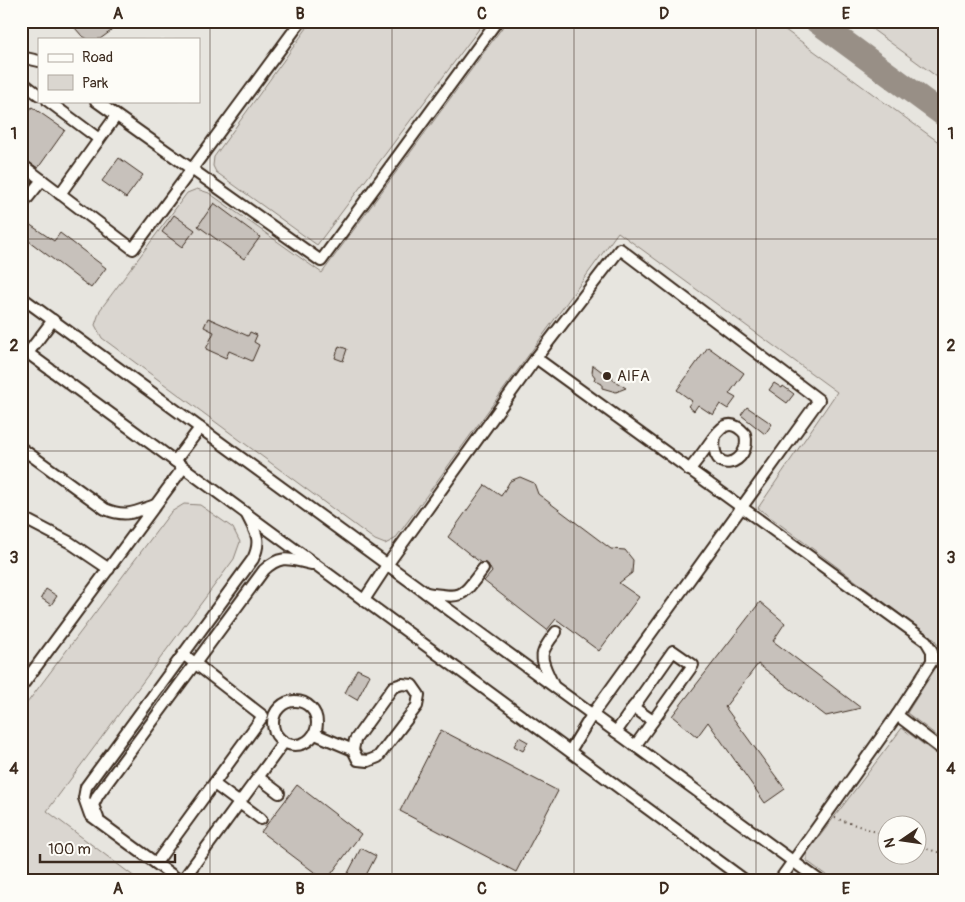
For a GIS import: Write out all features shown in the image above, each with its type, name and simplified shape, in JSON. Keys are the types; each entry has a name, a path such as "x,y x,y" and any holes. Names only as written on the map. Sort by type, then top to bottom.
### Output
{"street":[{"path":"21,164 133,248 301,21"},
{"path":"97,102 321,261 497,21"},
{"path":"21,57 38,61"},
{"path":"23,87 38,94"},
{"path":"49,102 99,139"},
{"path":"60,194 116,116"},
{"path":"21,206 42,180"},
{"path":"364,600 387,565 536,358 620,248 819,400 592,715 570,751"},
{"path":"21,297 820,881"},
{"path":"21,304 53,320"},
{"path":"53,320 24,349 746,881"},
{"path":"536,358 926,641 932,651 932,661 897,715 792,860 779,881"},
{"path":"689,470 720,429 729,425 738,427 745,434 746,445 740,457 727,471"},
{"path":"21,687 25,673 109,569 156,504 200,428"},
{"path":"715,436 713,449 715,454 723,462 731,463 736,460"},
{"path":"21,448 105,510 118,515 131,514 156,504"},
{"path":"246,513 257,536 258,548 253,559 86,787 84,798 86,808 90,816 103,826 181,881 284,742"},
{"path":"21,517 69,542 109,569"},
{"path":"103,826 95,813 93,805 98,795 264,570 273,562 284,558 316,565"},
{"path":"426,593 454,597 464,594 483,569"},
{"path":"553,686 542,660 542,650 556,632"},
{"path":"616,732 673,651 693,665 635,746"},
{"path":"156,863 214,784 269,715 283,703 298,700 306,703 315,713 317,727 315,734 310,739 298,745 290,745 284,742 274,730 269,715 183,654"},
{"path":"315,734 353,750 358,760 368,761 378,758 417,706 418,695 412,685 402,684 393,687 355,740 353,750"},
{"path":"633,707 653,721"},
{"path":"897,715 944,751"},
{"path":"258,777 279,793"},
{"path":"214,784 261,820"}],"path":[{"path":"826,813 838,820 878,833"},
{"path":"928,849 944,854"}],"shaded area":[{"path":"21,21 944,21 944,881 21,881"}],"green space":[{"path":"312,21 485,21 317,245 216,172 213,166 214,157"},
{"path":"507,21 773,21 944,146 944,741 907,713 938,664 941,651 935,640 758,508 837,392 618,232 395,539 385,544 375,540 102,338 95,325 100,310 187,193 197,189 209,193 322,273"},
{"path":"861,21 944,21 944,82"},
{"path":"184,504 200,505 233,528 240,542 234,559 47,811 140,881 21,881 21,711 171,512"},
{"path":"902,728 944,760 944,881 834,881 807,861 807,853"}],"building":[{"path":"73,21 114,21 111,31 101,38 86,38 75,28"},
{"path":"32,107 65,130 38,168 21,157 21,122"},
{"path":"119,158 143,175 126,198 102,181"},
{"path":"214,203 260,237 244,259 198,226"},
{"path":"174,215 195,230 182,247 162,232"},
{"path":"29,224 54,241 60,233 106,268 91,288 21,235"},
{"path":"208,318 248,336 250,332 257,335 254,342 259,345 252,361 229,351 226,358 206,349 214,332 204,327"},
{"path":"339,346 347,349 343,361 335,358"},
{"path":"708,347 744,373 729,394 736,398 728,409 720,404 713,415 698,405 694,411 688,406 692,401 677,390"},
{"name":"AIFA","path":"593,365 605,374 612,373 613,380 626,388 616,392 602,388 602,384 594,380 595,377 592,373"},
{"path":"774,383 782,388 783,386 794,394 787,403 769,390"},
{"path":"747,407 772,424 765,434 741,415"},
{"path":"520,477 534,483 538,494 611,549 625,550 633,560 632,573 619,583 639,597 599,651 556,619 547,630 484,581 492,572 488,564 481,563 448,537 485,485 501,496 510,481"},
{"path":"46,589 57,596 51,605 41,598"},
{"path":"760,602 785,623 773,641 861,708 826,716 758,664 725,707 785,789 765,803 708,722 697,737 672,716"},
{"path":"357,669 370,675 357,700 345,693"},
{"path":"441,730 558,791 516,872 400,811"},
{"path":"519,737 528,742 523,751 514,746"},
{"path":"297,785 361,834 326,881 261,832"},
{"path":"361,848 376,856 363,881 358,881 347,875"}],"taxiway":[{"path":"816,21 944,115"}],"place":[{"name":"AIFA","path":"607,376"}]}
